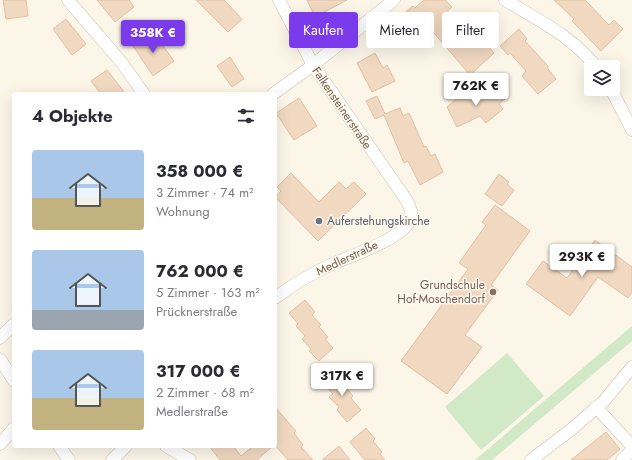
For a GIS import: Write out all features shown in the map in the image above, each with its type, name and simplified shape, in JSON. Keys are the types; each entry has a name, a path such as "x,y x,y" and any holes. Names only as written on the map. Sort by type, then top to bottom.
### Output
{"street":[{"path":"68,0 122,64 143,92"},
{"name":"Falkensteinerstraße","path":"279,0 313,65 407,201 412,212"},
{"path":"276,92 313,65 394,0"},
{"path":"505,0 563,34 590,60"},
{"path":"614,96 632,130"},
{"name":"Medlerstraße","path":"277,297 297,283 329,266 372,248 400,231 408,223 412,212"},
{"path":"0,338 12,326"},
{"path":"0,359 12,378"},
{"path":"531,460 572,429 596,407 632,367"},
{"path":"596,407 632,446"},
{"path":"0,444 12,430"},
{"path":"60,448 69,460"},
{"path":"112,460 124,448"},
{"path":"169,448 190,460"},
{"path":"622,460 632,450"}],"green space":[{"path":"632,326 632,341 492,460 475,460"},
{"path":"507,353 544,396 481,450 445,407"}],"building":[{"path":"3,0 26,0 28,16 6,19"},
{"path":"97,0 129,0 134,7 115,22"},
{"path":"196,0 224,0 242,19 228,32"},
{"path":"307,0 347,0 324,12 313,12"},
{"path":"424,0 445,0 452,7 446,12 442,12 442,42 434,33 434,12 406,12 413,6 415,8"},
{"path":"554,0 585,0 609,25 614,20 623,29 601,51 572,21 574,19"},
{"path":"66,19 86,44 72,55 53,29"},
{"path":"519,29 527,39 525,41 548,66 548,69 556,79 538,94 522,76 526,71 510,53 508,55 500,46"},
{"path":"153,32 174,61 153,76 133,46"},
{"path":"447,48 490,48 494,53 470,75"},
{"path":"375,53 383,68 387,65 395,81 372,92 357,63"},
{"path":"230,57 244,79 232,87 217,66"},
{"path":"107,70 124,92 99,92 91,81"},
{"path":"467,90 476,99 486,90 492,96 499,90 506,98 499,104 503,109 486,123 480,116 457,127 447,107"},
{"path":"377,96 385,114 400,108 403,116 409,113 424,147 426,146 431,156 435,154 443,172 420,185 408,161 404,163 384,115 375,119 366,101"},
{"path":"299,98 317,126 294,140 277,112"},
{"name":"Auferstehungskirche","path":"291,173 319,202 339,182 346,189 354,182 366,194 318,241 277,199 277,195 281,191 277,187"},
{"path":"499,174 509,182 507,184 514,190 502,206 485,194"},
{"name":"Grundschule Hof-Moschendorf","path":"495,205 530,231 491,285 498,290 465,335 482,347 447,394 401,361 468,269 459,263 486,225 482,222"},
{"path":"595,240 632,267 632,292 628,298 598,277 570,316 526,284 543,261 567,278"},
{"path":"305,300 315,312 312,315 321,325 319,327 328,337 325,339 333,348 319,361 309,351 311,349 302,339 305,336 296,326 298,324 289,313"},
{"path":"337,372 346,383 344,385 353,396 351,398 361,410 347,422 337,410 339,407 329,397 333,394 324,384"},
{"path":"277,409 296,431 294,433 303,445 301,447 313,460 288,460 277,447"},
{"path":"366,428 375,439 373,441 382,452 380,454 385,460 365,460 350,442"},
{"path":"606,432 620,449 607,460 571,460"},
{"path":"339,446 350,460 322,460"},
{"path":"211,448 235,448 241,456 251,448 271,448 257,460 220,460"}],"place":[{"name":"Auferstehungskirche","path":"319,221"},
{"name":"Grundschule Hof-Moschendorf","path":"493,292"}]}
